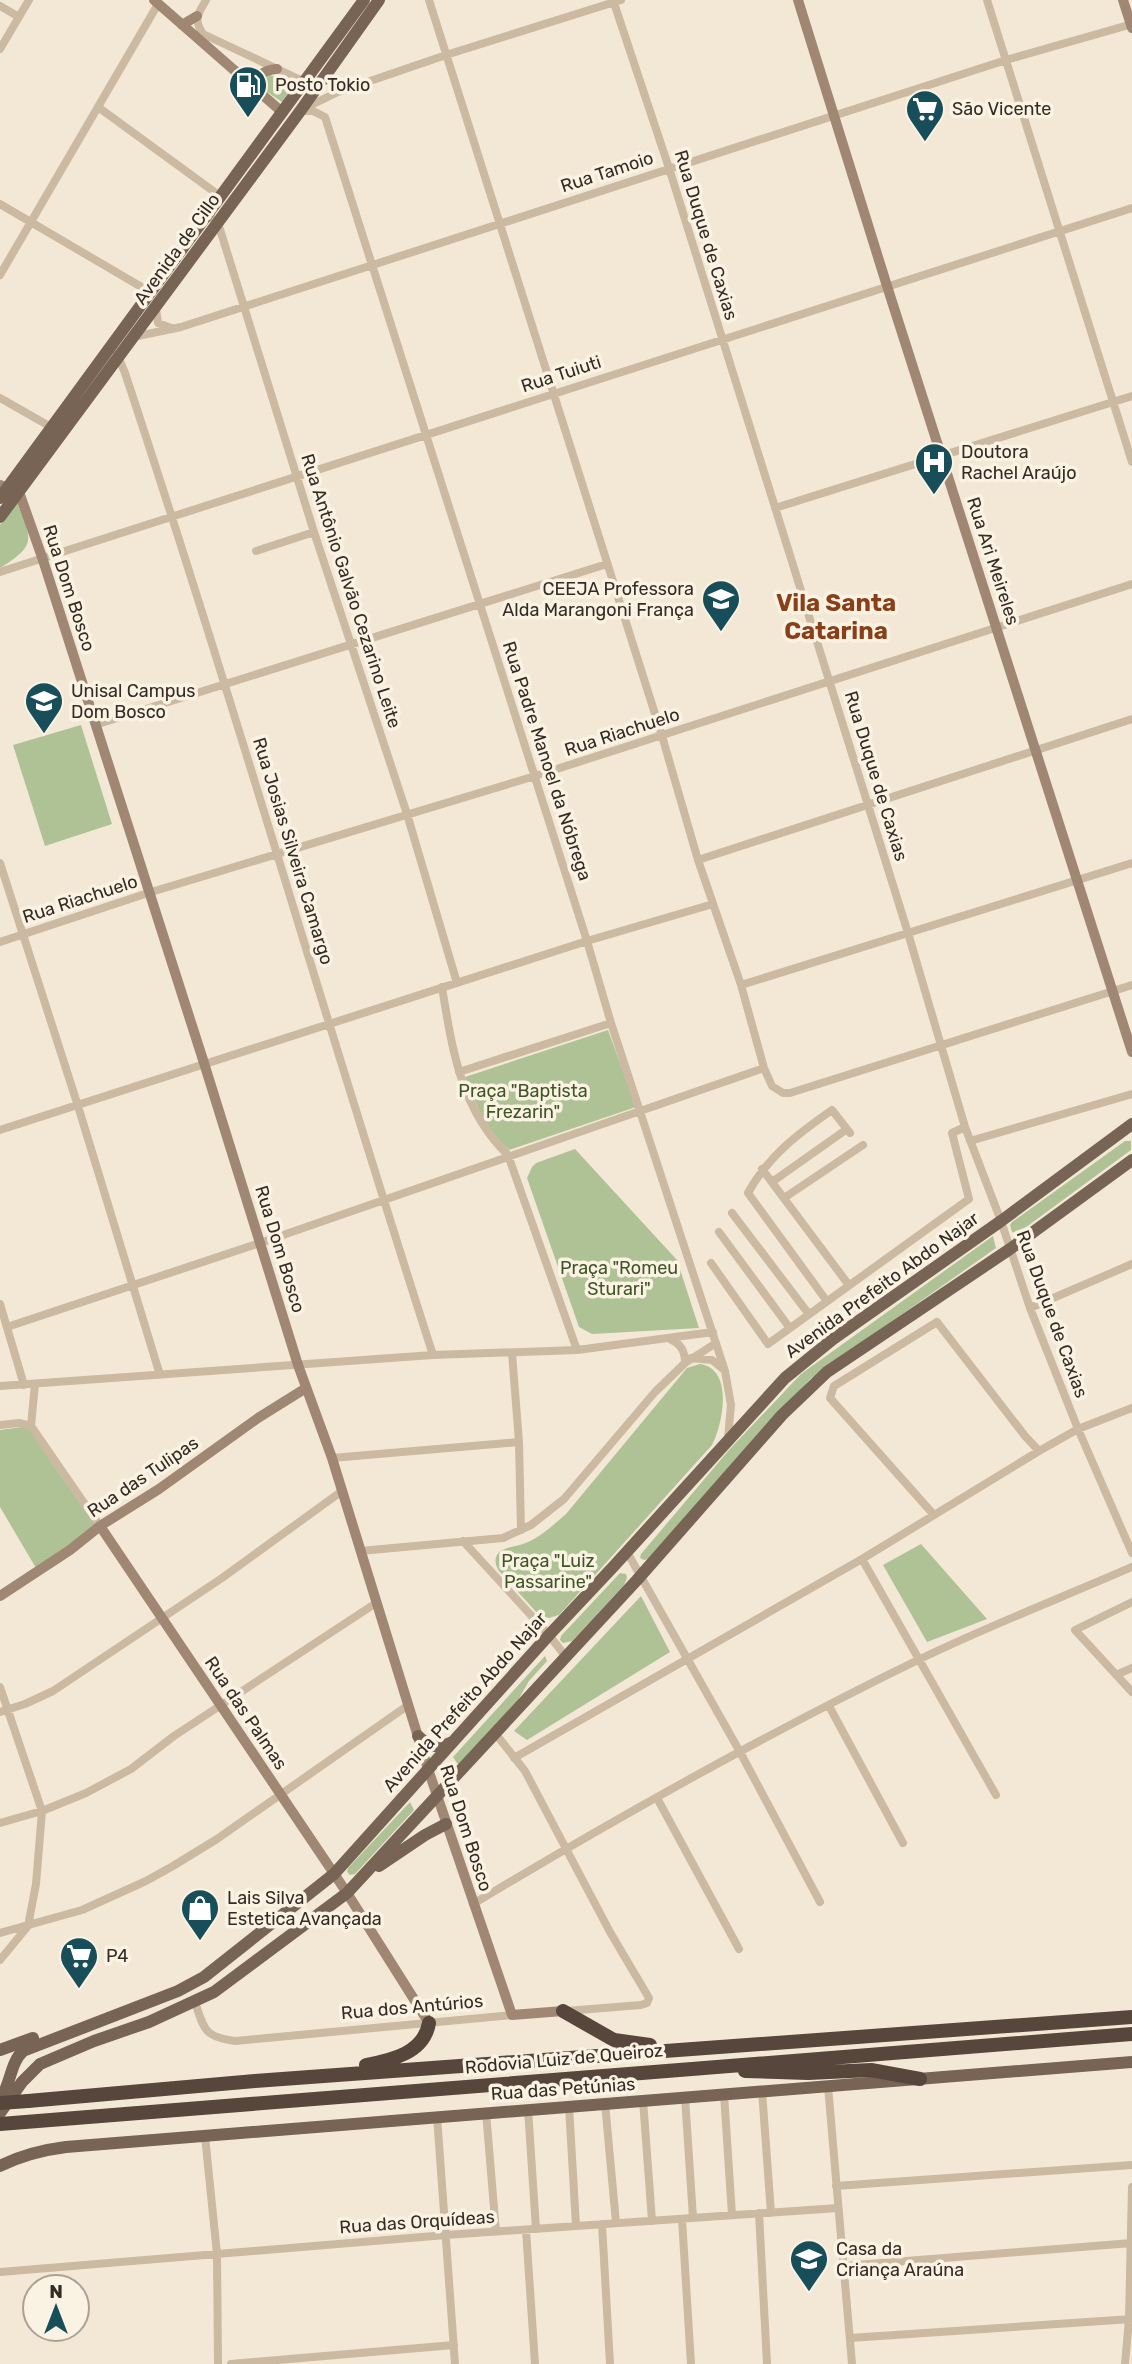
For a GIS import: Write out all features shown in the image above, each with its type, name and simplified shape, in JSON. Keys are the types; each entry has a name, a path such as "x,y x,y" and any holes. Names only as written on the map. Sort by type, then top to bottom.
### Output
{"highway":[{"path":"563,2011 614,2040 700,2048"},
{"name":"Rodovia Luiz de Queiroz","path":"0,2102 1132,2017"},
{"path":"255,2081 380,2063 399,2056 420,2043 427,2035 429,2022"},
{"name":"Rodovia Luiz de Queiroz","path":"6,2124 1132,2034"},
{"path":"688,2068 780,2073 871,2070 920,2079"}],"main road":[{"name":"Avenida de Cillo","path":"0,498 116,347 150,292 364,0"},
{"name":"Avenida de Cillo","path":"0,517 9,488 51,427 116,347 132,338 157,306 379,0"},
{"name":"Rua Ari Meireles","path":"798,0 1132,1052"},
{"path":"1123,0 1132,25"},
{"path":"156,2 282,112"},
{"path":"182,25 197,16"},
{"path":"257,92 257,79 261,74 277,69"},
{"name":"Rua Dom Bosco","path":"9,488 43,557 298,1365 342,1491 407,1706 512,2015"},
{"name":"Avenida Prefeito Abdo Najar","path":"0,2102 17,2057 23,2051 178,1991 204,1977 334,1874 785,1378 805,1360 1130,1127"},
{"path":"350,1889 642,1576 804,1392 827,1372 1010,1249 1132,1160"},
{"name":"Rua das Tulipas","path":"0,1596 100,1526 159,1489 258,1418 306,1388"},
{"name":"Rua das Palmas","path":"100,1526 334,1874 350,1889 429,2022"},
{"path":"418,1736 434,1747 452,1742"},
{"path":"30,2072 50,2059 149,2022 214,1993 415,1840 446,1824"},
{"path":"0,2049 107,2013 134,2008"},
{"name":"Rua dos Antúrios","path":"512,2015 563,2011"},
{"path":"0,2113 40,2056 35,2045 17,2044"},
{"name":"Rua das Petúnias","path":"0,2166 41,2150 1132,2062"}],"street":[{"path":"0,49 29,0"},
{"path":"206,0 197,16 197,25 203,34 305,82"},
{"path":"429,0 662,736 698,860 741,985 767,1079 777,1090 790,1093 1132,985"},
{"path":"987,0 1132,462"},
{"path":"282,112 301,110 338,92 616,1"},
{"name":"Rua Duque de Caxias","path":"616,1 830,680 965,1127 1001,1221 1030,1308 1078,1429 1132,1553"},
{"path":"0,275 156,2"},
{"path":"0,6 19,17"},
{"name":"Rua Tamoio","path":"116,347 132,338 181,327 1006,60 1132,25"},
{"path":"98,107 220,197"},
{"name":"Rua Padre Manoel da Nóbrega","path":"301,110 313,111 325,117 373,265 611,1023 725,1371 732,1405 727,1440"},
{"path":"0,204 150,292"},
{"name":"Rua Tuiuti","path":"0,572 1132,208"},
{"path":"207,215 218,223"},
{"name":"Rua Antônio Galvão Cezarino Leite","path":"218,223 314,532 407,814 457,983"},
{"path":"157,306 156,320 160,325 167,328 181,327"},
{"name":"Rua Josias Silveira Camargo","path":"116,347 173,516 328,1024 433,1355"},
{"path":"775,508 1132,396"},
{"path":"0,398 51,427"},
{"path":"256,551 314,532"},
{"path":"94,725 607,564"},
{"name":"Rua Riachuelo","path":"0,942 148,893 662,736 1132,584"},
{"path":"698,860 1132,719"},
{"path":"0,863 160,1375"},
{"path":"741,985 1132,863"},
{"path":"0,1130 587,941 713,904"},
{"path":"442,987 459,1072 477,1118 508,1155 577,1350"},
{"path":"459,1072 611,1023"},
{"path":"7,1327 260,1243 508,1155 764,1069"},
{"path":"970,1141 1132,1094"},
{"path":"772,1182 849,1131 832,1110 789,1140 762,1169 748,1193 826,1300"},
{"path":"711,1263 768,1343 969,1199 952,1133 965,1127"},
{"path":"784,1198 863,1145"},
{"path":"762,1169 848,1284"},
{"path":"732,1213 808,1313"},
{"path":"719,1232 789,1327"},
{"path":"1030,1308 1132,1264"},
{"path":"0,1304 24,1385"},
{"path":"934,1515 830,1398 834,1386 937,1322 1039,1451"},
{"path":"0,1387 433,1355 577,1350 713,1332"},
{"path":"670,1339 681,1346 688,1361"},
{"path":"360,1551 503,1538 531,1525 564,1499 655,1392 688,1361 716,1343"},
{"path":"512,1353 519,1442 521,1530"},
{"path":"688,1361 712,1360 725,1371"},
{"path":"0,1426 19,1423 31,1426 35,1384"},
{"path":"514,1758 862,1559 1039,1451 1078,1429 1132,1408"},
{"name":"Rua das Palmas","path":"31,1426 100,1526"},
{"path":"331,1458 519,1442"},
{"path":"4,1711 52,1691 161,1620 342,1491"},
{"path":"463,1542 566,1657"},
{"path":"627,1552 740,1752 820,1902"},
{"path":"862,1559 996,1796"},
{"path":"473,1904 566,1848 740,1752 920,1659 1132,1567"},
{"path":"1132,1602 1075,1630 1132,1692"},
{"path":"0,1823 42,1811 86,1793 131,1769 174,1736 376,1603"},
{"path":"1116,1675 1132,1668"},
{"path":"0,1687 4,1711 42,1811 36,1884 28,1926 0,1960"},
{"path":"0,1933 82,1910 146,1881 217,1839 407,1706"},
{"path":"829,1706 903,1843"},
{"path":"495,1733 530,1781 566,1848"},
{"path":"657,1798 739,1949"},
{"name":"Rua dos Antúrios","path":"563,2011 641,2005 647,2003 649,1998 610,1932 566,1848"},
{"name":"Rua dos Antúrios","path":"195,2002 206,2030 217,2038 234,2041 512,2015"},
{"path":"828,2086 852,2364"},
{"path":"762,2091 771,2213"},
{"path":"724,2094 733,2215"},
{"path":"685,2097 693,2218"},
{"path":"643,2100 652,2221"},
{"path":"605,2103 616,2223"},
{"path":"569,2106 576,2226"},
{"path":"528,2109 536,2229"},
{"path":"486,2112 496,2232"},
{"path":"437,2116 455,2364"},
{"path":"205,2136 217,2254 218,2364"},
{"path":"836,2186 1132,2165"},
{"path":"1125,2364 1130,2319 1132,2187"},
{"name":"Rua das Orquídeas","path":"0,2272 446,2235 838,2208"},
{"path":"759,2213 767,2364"},
{"path":"682,2219 691,2364"},
{"path":"601,2224 610,2364"},
{"path":"526,2230 534,2364"},
{"path":"844,2266 1131,2243"},
{"path":"850,2338 1130,2319"},
{"path":"230,2364 454,2345"}],"green space":[{"path":"270,75 294,84 282,102 263,89 263,80"},
{"path":"17,501 26,525 28,540 21,553 0,568 0,525"},
{"path":"81,725 112,824 45,846 13,745"},
{"name":"Praça \"Baptista Frezarin\"","path":"608,1030 636,1107 509,1150 488,1125 465,1077"},
{"path":"1125,1141 1131,1141 1131,1150 1018,1233 1012,1232 1012,1222"},
{"name":"Praça \"Romeu Sturari\"","path":"575,1149 677,1260 699,1328 592,1334 579,1327 527,1178 536,1163"},
{"path":"993,1236 996,1248 810,1379 648,1559 640,1558 729,1450 801,1374"},
{"name":"Praça \"Luiz Passarine\"","path":"700,1364 711,1368 722,1386 720,1424 712,1445 559,1615 549,1618 539,1615 499,1571 497,1555 505,1549 535,1538 566,1514 687,1368"},
{"path":"31,1426 54,1466 100,1526 36,1568 0,1507 0,1430"},
{"path":"921,1544 987,1619 927,1642 883,1565"},
{"path":"620,1573 626,1574 624,1585 572,1641 563,1643 561,1636"},
{"path":"641,1596 670,1652 527,1740 514,1731"},
{"path":"545,1656 547,1661 529,1681 518,1700 459,1766 453,1757"},
{"path":"410,1802 414,1810 355,1874 350,1875 348,1868"}],"place":[{"name":"Posto Tokio","path":"248,119"},
{"name":"São Vicente","path":"925,143"},
{"name":"Doutora Rachel Araújo","path":"934,496"},
{"name":"CEEJA Professora Alda Marangoni França","path":"721,633"},
{"name":"Unisal Campus Dom Bosco","path":"44,735"},
{"name":"Lais Silva Estetica Avançada","path":"200,1942"},
{"name":"P4","path":"79,1990"},
{"name":"Casa da Criança Araúna","path":"809,2293"}],"district":[{"name":"Vila Santa Catarina","path":"836,617"}]}
